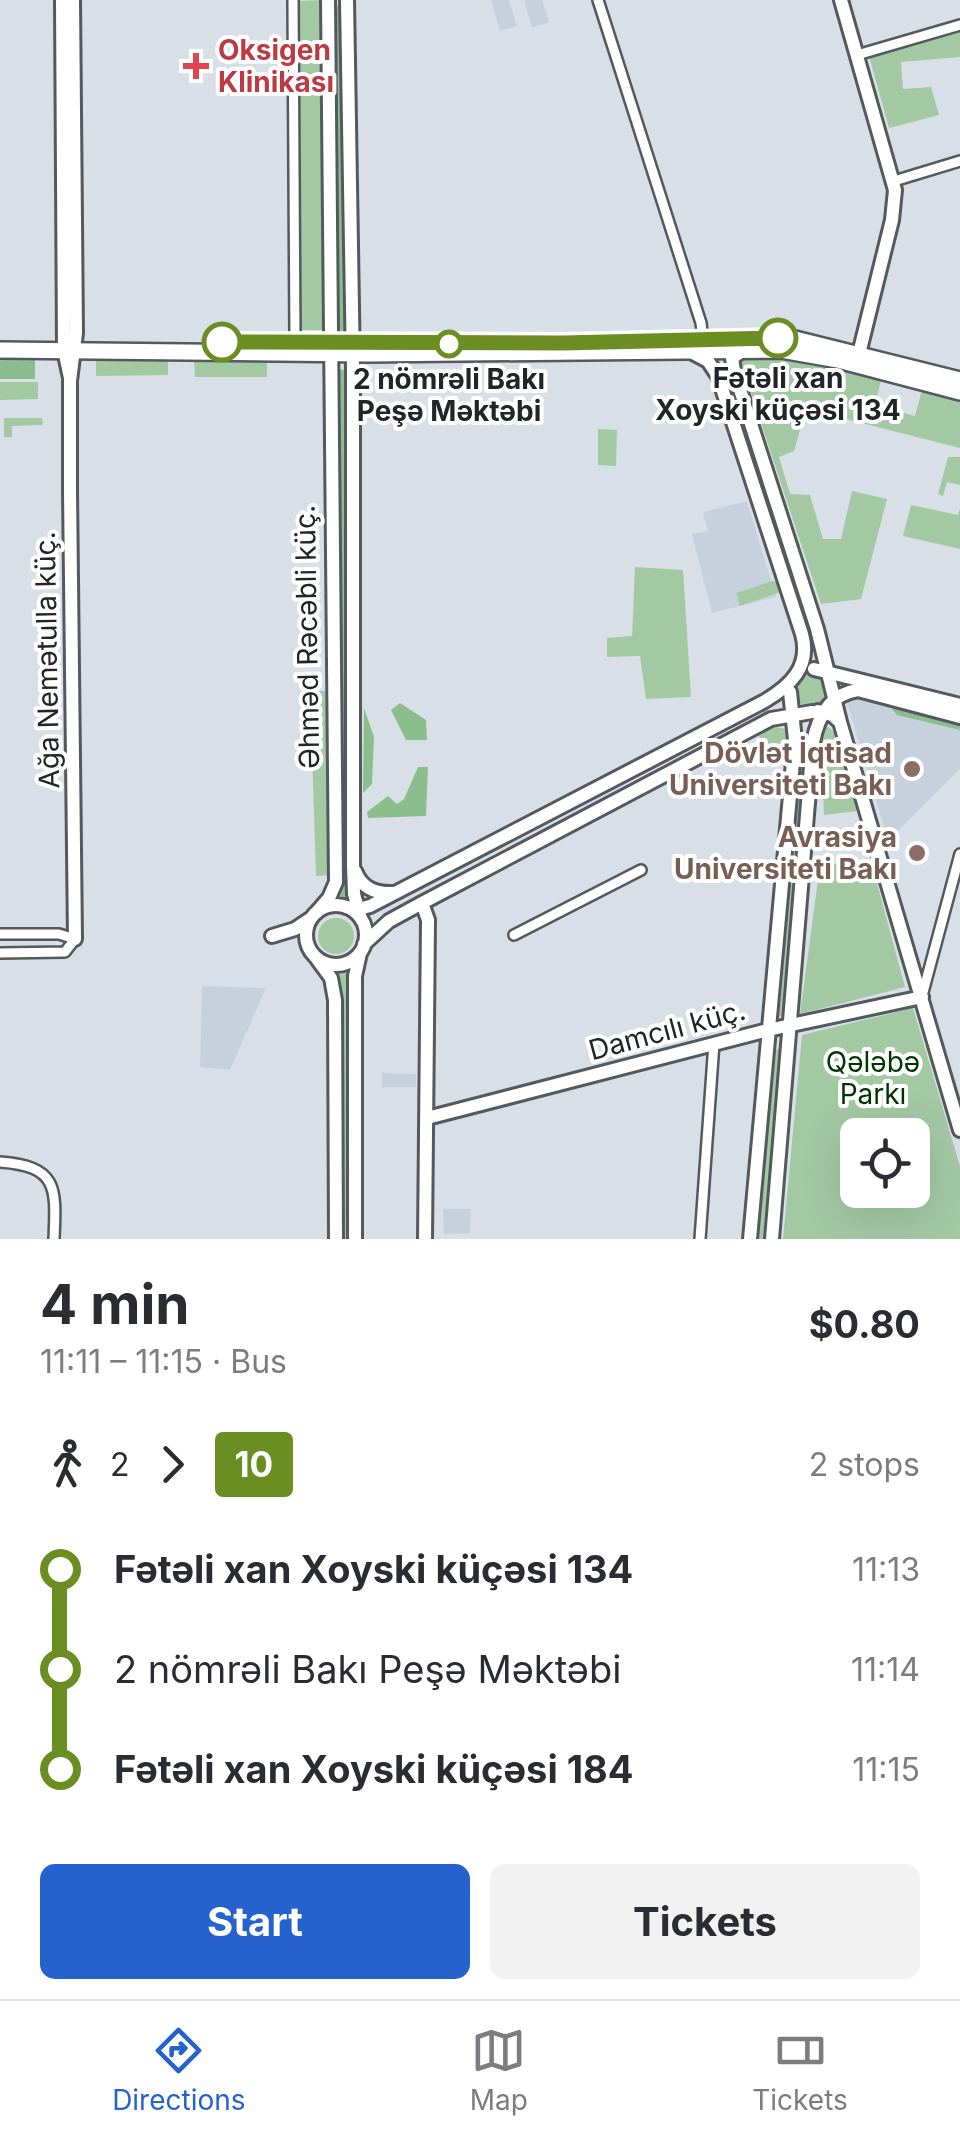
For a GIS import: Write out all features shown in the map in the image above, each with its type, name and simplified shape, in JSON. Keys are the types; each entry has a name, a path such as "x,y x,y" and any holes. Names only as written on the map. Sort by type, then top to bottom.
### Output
{"main road":[{"path":"62,0 70,343"},
{"path":"70,343 73,0"},
{"name":"Əhməd Rəcəbli küç.","path":"313,916 329,898 336,882 328,0"},
{"name":"Əhməd Rəcəbli küç.","path":"348,0 357,351 355,912"},
{"path":"841,0 894,181 894,209 858,359"},
{"path":"357,351 794,339 960,392"},
{"path":"0,340 313,353 331,343"},
{"path":"0,350 70,343 295,342 331,343 357,351 792,350 960,380"},
{"name":"Ağa Nemətulla küç.","path":"70,343 75,939"},
{"path":"745,351 734,355 734,371 826,699 840,722 960,1130"},
{"path":"688,352 708,360 718,376 805,646 804,660 790,692 795,740 750,1239"},
{"path":"718,376 734,371"},
{"path":"772,1239 814,742 826,699 828,676 814,669 803,671 764,702 397,893 355,912 330,906 296,929 272,936 294,941 340,965 389,922 422,903 771,719 826,699 960,705"},
{"path":"790,692 798,706 850,691 868,692 960,717"},
{"path":"353,865 365,887 397,893"},
{"path":"422,903 428,920 426,1239"},
{"path":"354,1239 355,976 366,936 355,912"},
{"path":"313,916 306,934 313,954 330,978 335,1000 336,1239"},
{"name":"Damcılı küç.","path":"426,1118 714,1043 922,997"}],"street":[{"path":"293,0 295,342"},
{"path":"598,0 701,323 703,340"},
{"path":"857,55 960,25"},
{"path":"894,181 960,161"},
{"path":"922,997 960,854"},
{"path":"514,935 640,870"},
{"path":"0,934 60,934 75,939 65,952 0,952"},
{"path":"700,1239 714,1043"},
{"path":"0,1162 36,1170 53,1183 54,1239"}],"shaded area":[{"path":"491,0 509,0 517,26 500,31"},
{"path":"524,0 542,0 549,22 532,28"},
{"path":"747,501 776,597 712,613 692,534 708,531 703,512"},
{"name":"Dövlət İqtisad Universiteti Bakı","path":"856,697 960,722 960,769 888,841 847,702"},
{"path":"202,986 266,988 230,1070 200,1067"},
{"path":"382,1073 416,1074 416,1087 382,1087"},
{"path":"443,1209 471,1209 470,1233 444,1234"}],"green space":[{"path":"323,0 323,330 301,330 297,1"},
{"path":"340,0 344,331 338,331 335,13"},
{"path":"960,30 960,57 901,62 903,89 931,87 939,115 889,128 869,56"},
{"path":"35,357 35,379 0,379 0,358"},
{"path":"791,359 881,380 875,405 915,416 922,390 960,399 960,448 806,409 794,451 779,457 790,494 810,495 823,539 841,539 852,491 887,499 861,599 821,604 741,363"},
{"path":"96,360 168,360 168,375 96,376"},
{"path":"267,361 267,377 195,377 194,362"},
{"path":"338,369 345,370 349,897 338,896 342,884"},
{"path":"731,376 818,648 813,648 727,378"},
{"path":"0,382 38,382 38,399 0,400"},
{"path":"4,418 42,418 43,425 12,426 12,437 4,437"},
{"path":"598,429 617,430 616,466 598,465"},
{"path":"948,457 960,457 960,485 947,482 943,496 938,494"},
{"path":"911,505 958,515 960,508 960,549 903,536"},
{"path":"635,567 683,570 691,697 646,699 640,656 607,657 607,638 632,636"},
{"path":"778,582 781,592 740,606 736,593"},
{"path":"811,673 823,678 828,690 823,702 811,707 799,702 794,690 799,678"},
{"path":"310,691 329,691 331,875 316,876"},
{"path":"400,703 426,720 427,740 406,740 391,710"},
{"path":"890,706 960,724 960,730 897,715"},
{"path":"364,708 374,737 372,784 363,793"},
{"path":"827,726 835,733 857,811 824,815 821,741"},
{"path":"775,727 786,729 789,734 788,752 775,745 763,750 759,735"},
{"path":"804,732 810,733 785,1013 779,1017"},
{"path":"418,767 428,767 426,816 368,818 367,812 388,796 397,804 404,799"},
{"path":"871,861 905,987 800,1014 820,865"},
{"path":"336,918 348,924 354,936 348,948 336,954 324,948 318,936 324,924"},
{"path":"348,971 348,1239 340,1239 339,972"},
{"name":"Qələbə Parkı","path":"913,1008 960,1166 960,1239 783,1239 802,1035"},
{"path":"783,1045 765,1239 757,1239 775,1051"}],"bus line":[{"name":"10","path":"222,342 563,343 778,338"}],"place":[{"name":"Oksigen Klinikası","path":"196,66"},
{"name":"Fətəli xan Xoyski küçəsi 134","path":"778,338"},
{"name":"2 nömrəli Bakı Peşə Məktəbi","path":"449,344"},
{"name":"Dövlət İqtisad Universiteti Bakı","path":"912,769"},
{"name":"Avrasiya Universiteti Bakı","path":"917,853"}]}
